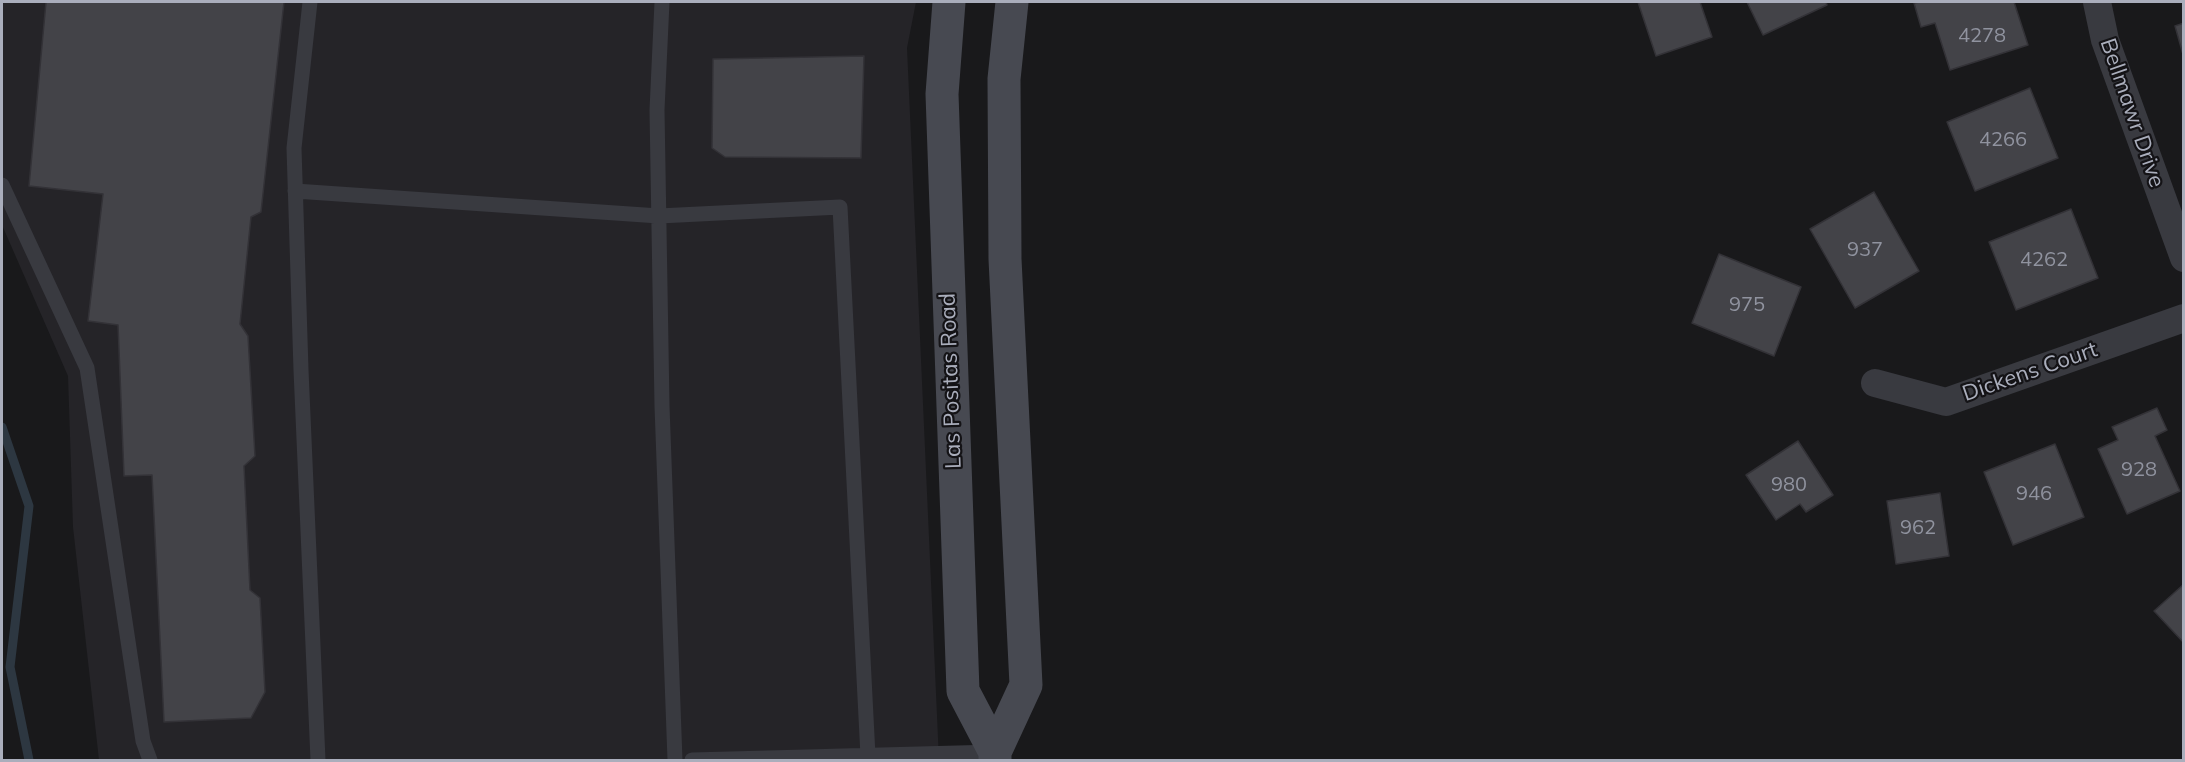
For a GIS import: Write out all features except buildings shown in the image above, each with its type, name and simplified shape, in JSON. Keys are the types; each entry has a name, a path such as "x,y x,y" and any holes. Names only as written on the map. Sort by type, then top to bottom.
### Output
{"main road":[{"name":"Las Positas Road","path":"949,2 942,94 963,691 995,756"},
{"path":"995,756 1026,685 1005,259 1004,79 1011,2"}],"street":[{"name":"Bellmawr Drive","path":"2097,2 2105,40 2184,258"},
{"name":"Dickens Court","path":"1875,382 1946,402 2184,318"}],"lane":[{"path":"310,2 294,148 318,760"},
{"path":"662,2 657,110 662,406 675,760"},
{"path":"2,185 87,368 143,741 150,760"},
{"path":"295,191 659,216 840,207 875,757"},
{"path":"693,760 995,756"}],"shaded area":[{"path":"2,2 916,2 907,48 939,760 99,760 73,527 68,376 2,225"}],"waterway":[{"path":"2,427 29,506 10,667 29,760"}]}
